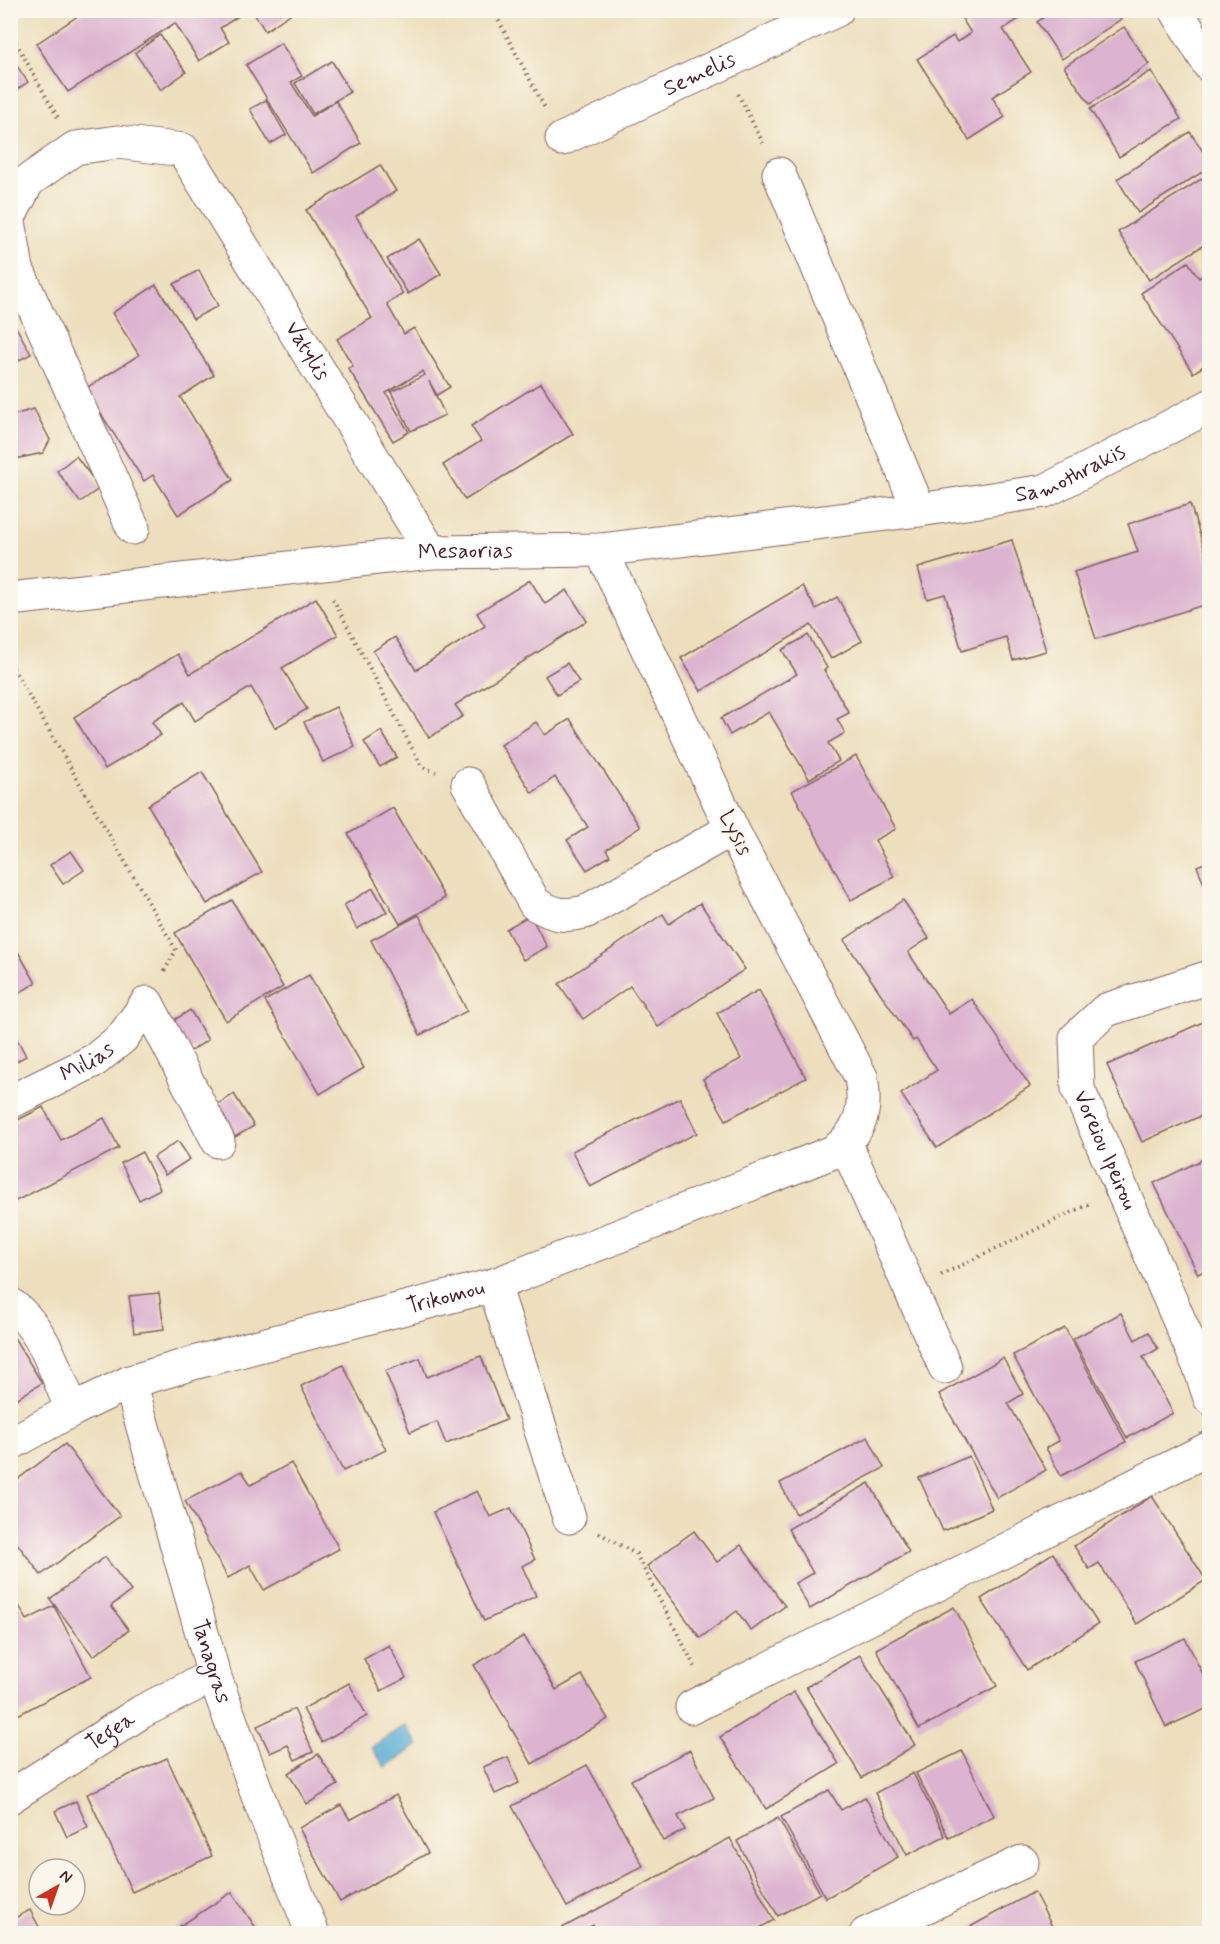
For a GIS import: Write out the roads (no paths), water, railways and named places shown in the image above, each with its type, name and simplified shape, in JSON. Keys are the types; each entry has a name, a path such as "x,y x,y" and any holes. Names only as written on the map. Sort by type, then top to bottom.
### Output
{"street":[{"name":"Semelis","path":"562,139 837,10"},
{"path":"1176,10 1209,66"},
{"name":"Vatylis","path":"10,215 28,181 75,148 118,142 183,150 431,552"},
{"path":"780,174 919,510"},
{"path":"10,227 17,269 133,528"},
{"name":"Samothrakis","path":"919,510 1045,491 1209,406"},
{"name":"Mesaorias","path":"10,599 431,552 601,550 919,510"},
{"name":"Lysis","path":"601,550 732,829 861,1077 864,1095 863,1114"},
{"path":"468,784 535,904 552,914 567,916 585,912 732,829"},
{"name":"Voreiou Ipeirou","path":"1209,977 1106,1010 1076,1038 1078,1089 1200,1368 1209,1398"},
{"name":"Milias","path":"10,1102 95,1060 122,1038 147,1003 218,1140"},
{"name":"Trikomou","path":"10,1444 130,1382 197,1362 494,1285 833,1152 845,1143 863,1114"},
{"path":"845,1143 945,1367"},
{"path":"494,1285 569,1517"},
{"path":"10,1304 22,1312 40,1336 72,1410"},
{"name":"Tanagras","path":"130,1382 214,1675 261,1804 313,1934"},
{"path":"701,1702 1209,1448"},
{"name":"Tegea","path":"10,1797 141,1712 214,1675"},
{"path":"866,1934 1022,1862"}],"water":[{"path":"405,1725 418,1745 385,1767 372,1747"}]}
